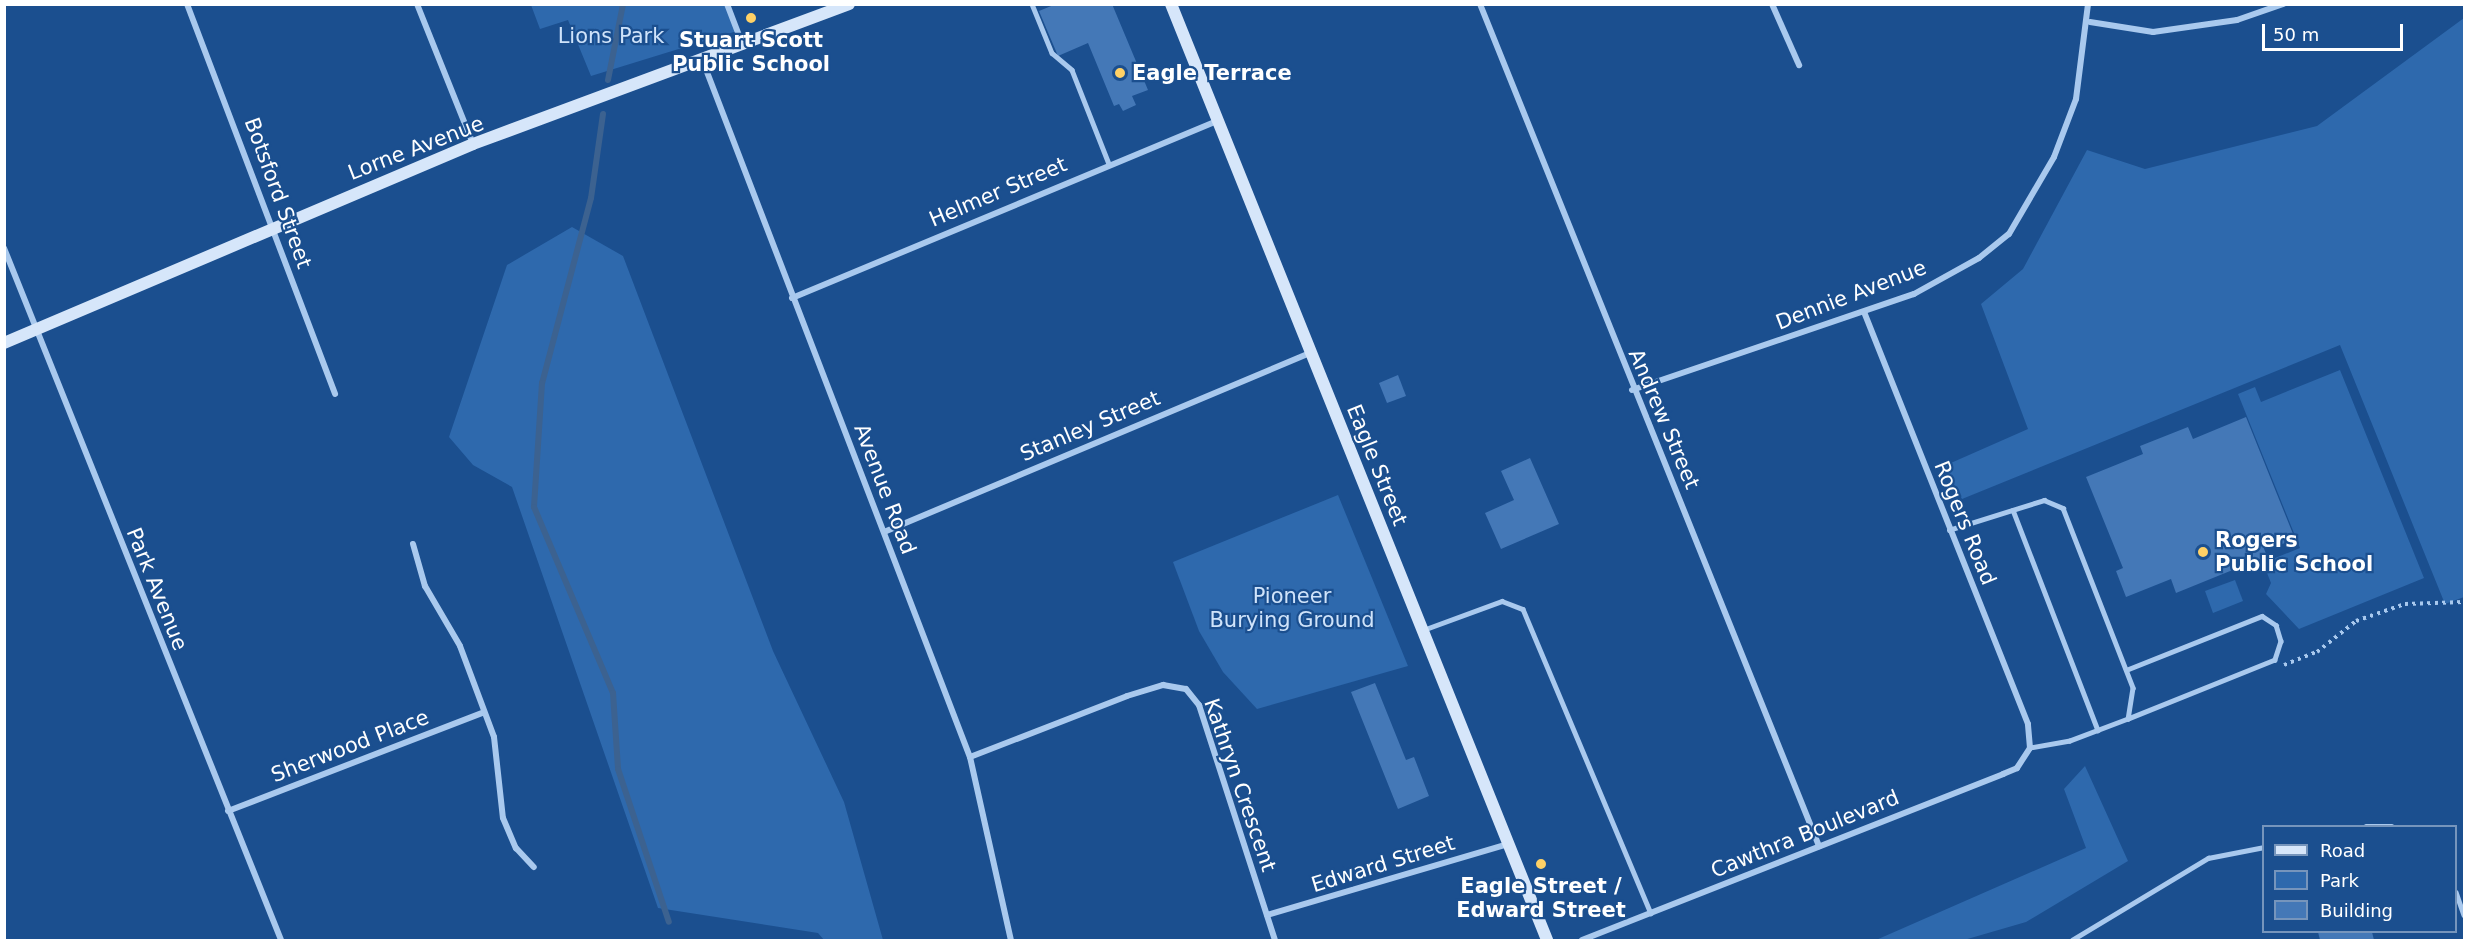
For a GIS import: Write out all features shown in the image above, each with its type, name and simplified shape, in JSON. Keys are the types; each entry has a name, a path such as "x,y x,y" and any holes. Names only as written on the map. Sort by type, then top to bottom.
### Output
{"main road":[{"name":"Lorne Avenue","path":"4,343 275,225 473,144 849,4"},
{"name":"Eagle Street","path":"1172,4 1310,353 1548,940"}],"street":[{"name":"Botsford Street","path":"187,4 275,225 335,394"},
{"path":"417,4 473,144"},
{"path":"727,4 742,43"},
{"name":"Andrew Street","path":"1480,4 1632,390 1819,846"},
{"path":"1772,4 1799,65"},
{"name":"Dennie Avenue","path":"1632,390 1914,294 1979,258 2008,234 2058,148 2076,99 2090,22 2088,4"},
{"path":"2090,22 2153,32 2237,20 2283,4"},
{"name":"Avenue Road","path":"702,58 970,758 1011,940"},
{"name":"Helmer Street","path":"792,298 1109,164 1218,122"},
{"name":"Park Avenue","path":"4,248 228,811 282,940"},
{"name":"Rogers Road","path":"1864,312 2028,724 2030,748"},
{"name":"Stanley Street","path":"884,532 1310,353"},
{"path":"413,544 424,586 460,646 494,736 503,818 516,848 534,867"},
{"name":"Kathryn Crescent","path":"970,758 1127,696 1163,685 1186,689 1199,705 1275,940"},
{"name":"Sherwood Place","path":"228,811 484,712"},
{"name":"Cawthra Boulevard","path":"1582,940 2017,768 2030,748"},
{"name":"Edward Street","path":"1267,915 1509,843"}],"lane":[{"path":"1032,4 1052,53 1072,70 1109,164"},
{"path":"1949,530 2044,500 2063,508 2133,688 2128,719"},
{"path":"2013,510 2098,730"},
{"path":"1423,630 1502,601 1523,609 1651,913"},
{"path":"2030,748 2098,730 2275,660 2281,641 2276,625 2262,616 2126,670"},
{"path":"2072,940 2208,858 2262,847"},
{"path":"2457,895 2464,915"}],"green space":[{"name":"Lions Park","path":"531,5 728,5 737,31 591,76 568,20 540,29"},
{"path":"2464,18 2464,597 2445,604 2340,345 1962,499 1944,466 2028,429 1981,304 2023,269 2087,150 2145,169 2317,126"},
{"path":"572,227 623,256 773,651 844,802 883,940 824,940 818,933 658,908 512,487 473,465 449,437 507,265"},
{"path":"2340,370 2424,578 2299,629 2266,594 2271,583 2263,563 2300,548 2238,394 2255,387 2261,402"},
{"name":"Pioneer Burying Ground","path":"1338,495 1408,666 1257,709 1223,672 1199,631 1173,562"},
{"path":"2235,580 2243,601 2213,613 2205,591"},
{"path":"2085,766 2128,861 2026,922 1964,940 1876,940 2086,848 2064,789"}],"building":[{"name":"Eagle Terrace","path":"1056,4 1112,4 1148,90 1132,96 1136,105 1123,111 1119,104 1114,106 1088,43 1058,56 1039,11"},
{"path":"1398,375 1406,396 1387,403 1379,383"},
{"path":"2246,417 2295,539 2272,548 2270,541 2262,544 2267,556 2176,593 2171,579 2126,597 2116,571 2123,568 2086,477 2143,454 2140,446 2188,427 2193,439"},
{"path":"1530,458 1559,524 1501,549 1485,513 1514,500 1501,471"},
{"path":"1375,683 1406,760 1414,757 1429,796 1398,809 1351,692"},
{"path":"2318,933 2372,933 2374,940 2320,940"}],"waterway":[{"path":"608,80 623,4"},
{"path":"603,114 591,198 542,383 534,507 613,693 618,769 669,922"}],"place":[{"name":"Stuart Scott Public School","path":"751,18"},
{"name":"Eagle Terrace","path":"1120,73"},
{"name":"Rogers Public School","path":"2203,552"},
{"name":"Eagle Street / Edward Street","path":"1541,864"}]}
